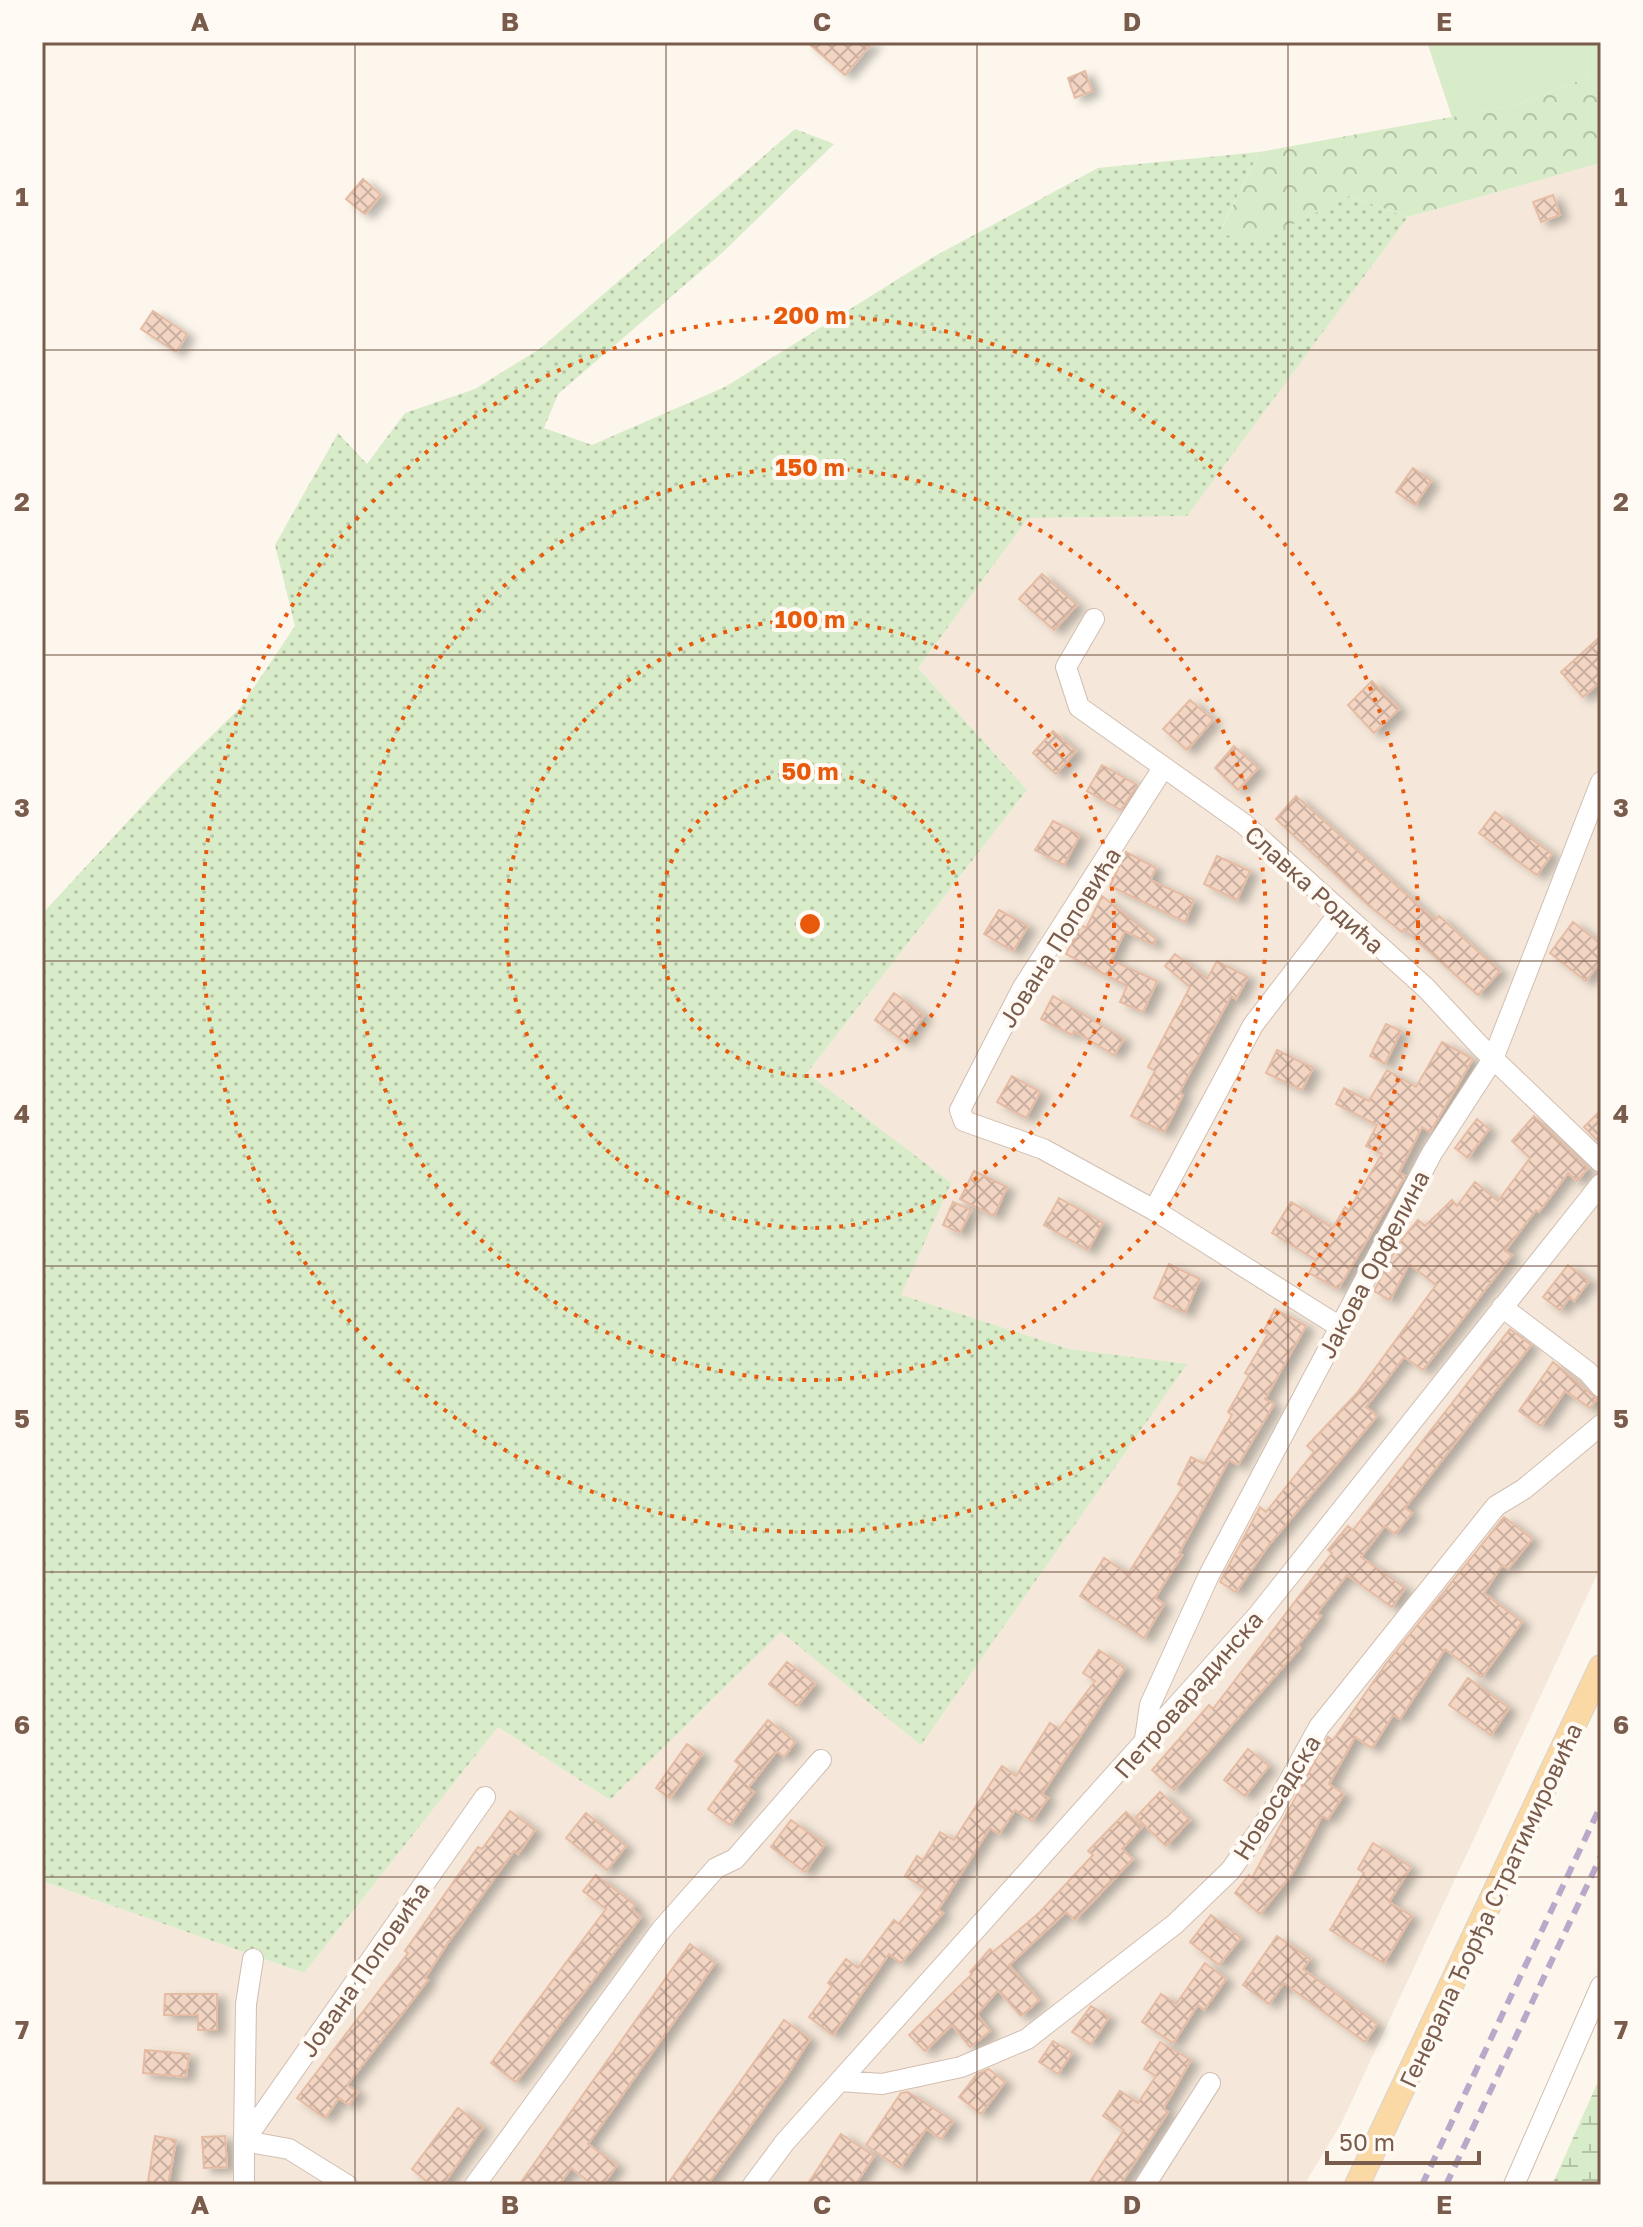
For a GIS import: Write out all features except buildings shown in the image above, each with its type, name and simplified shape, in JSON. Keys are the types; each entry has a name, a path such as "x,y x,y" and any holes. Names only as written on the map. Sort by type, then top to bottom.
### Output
{"main road":[{"name":"Генерала Ђорђа Стратимировића","path":"1357,2185 1601,1667"}],"street":[{"name":"Славка Родића","path":"1094,619 1066,667 1079,707 1244,824 1426,988 1493,1059 1601,1162"},
{"name":"Јована Поповића","path":"1154,1210 1043,1149 964,1121 960,1110 1022,989 1163,768"},
{"name":"Јакова Орфелина","path":"1144,1746 1150,1705 1209,1575 1432,1153 1493,1059 1601,782"},
{"path":"1340,912 1253,1025 1154,1210 1340,1327"},
{"name":"Петроварадинска","path":"753,2185 785,2142 1144,1746 1258,1615 1601,1184"},
{"path":"1502,1307 1588,1372 1601,1387"},
{"name":"Новосадска","path":"840,2081 882,2084 961,2067 1027,2039 1175,1924 1230,1871 1271,1814 1319,1727 1496,1506 1524,1489 1601,1425"},
{"path":"475,2185 662,1929 716,1868 735,1859 821,1760"},
{"name":"Јована Поповића","path":"244,2141 485,1797"},
{"path":"244,2185 246,2004 253,1959"},
{"path":"1514,2185 1601,1986"},
{"path":"1145,2185 1210,2083"},
{"path":"244,2141 289,2149 347,2185"}],"shaded area":[{"path":"1601,163 1601,1566 1341,2124 1304,2185 42,2185 42,1881 304,1973 498,1727 610,1800 781,1632 921,1744 1186,1365 1069,1349 900,1295 950,1183 807,1073 1027,790 918,668 1028,518 1187,515 1408,217"}],"green space":[{"path":"1427,42 1601,42 1601,72 1517,105 1452,117"},
{"path":"1601,72 1601,163 1408,217 1349,196 1259,241 1219,234 1259,152 1517,105"},
{"path":"795,129 834,144 722,253 558,394 544,428 592,445 725,387 935,256 1098,168 1259,152 1219,233 1258,241 1349,196 1408,217 1187,516 1028,518 918,668 1027,790 807,1073 951,1183 901,1295 1069,1349 1187,1364 921,1745 781,1632 610,1800 498,1727 304,1973 42,1881 42,914 170,776 240,708 295,626 275,545 338,433 367,464 405,413 475,389 541,348"},
{"path":"1601,2075 1601,2185 1552,2185"}],"railway":[{"path":"1422,2185 1601,1805"},
{"path":"1446,2185 1601,1856"}]}
